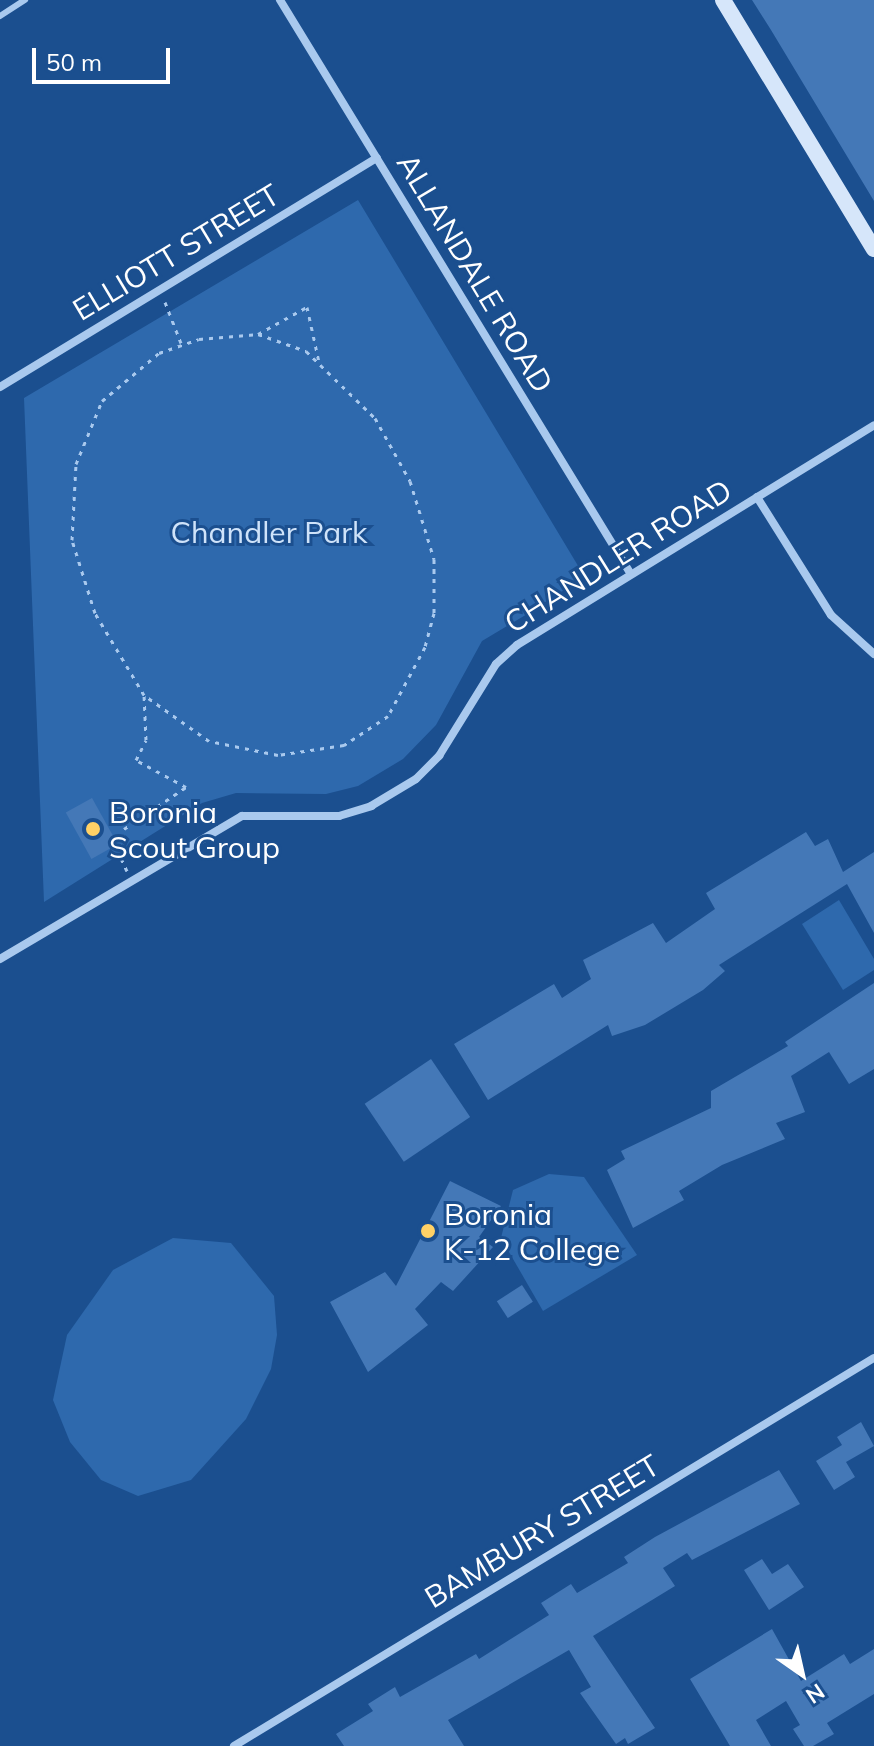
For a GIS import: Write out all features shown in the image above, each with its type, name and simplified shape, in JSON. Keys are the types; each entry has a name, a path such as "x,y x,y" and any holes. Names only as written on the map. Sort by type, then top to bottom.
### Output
{"main road":[{"path":"723,0 874,249"}],"street":[{"name":"ALLANDALE ROAD","path":"280,0 629,571"},
{"name":"ELLIOTT STREET","path":"0,387 377,158"},
{"name":"CHANDLER ROAD","path":"0,959 242,816 339,816 371,806 416,779 439,756 496,664 629,571 874,425"},
{"path":"757,497 831,615 874,654"},
{"name":"BAMBURY STREET","path":"234,1746 874,1358"}],"lane":[{"path":"0,16 25,0"}],"path":[{"path":"161,290 181,343"},
{"path":"258,334 319,362 375,418 419,506 434,559 434,613 419,667 388,716 370,732 312,752 258,753 209,741 144,695 113,648 86,587 72,540 72,484 82,441 102,401 142,364 181,343 258,334 307,307 319,362"},
{"path":"132,879 121,858 124,829 186,787 136,760 146,740 144,695"}],"green space":[{"name":"Chandler Park","path":"358,200 586,579 482,641 436,725 403,759 358,786 326,794 236,793 202,803 44,902 24,398"},
{"path":"839,900 874,959 874,970 843,990 802,924"},
{"path":"549,1174 584,1177 637,1255 543,1311 501,1238 513,1190"},
{"path":"173,1238 231,1243 274,1296 277,1335 271,1369 246,1419 191,1480 138,1496 101,1480 70,1442 53,1400 67,1335 113,1270"}],"building":[{"path":"752,0 874,0 874,201 771,30"},
{"name":"Boronia Scout Group","path":"92,798 118,844 91,859 66,813"},
{"path":"806,832 815,846 828,839 843,872 874,852 874,933 847,884 719,965 725,971 703,990 645,1025 612,1036 608,1025 488,1100 454,1044 554,984 562,998 591,979 583,960 653,923 666,943 715,909 706,893"},
{"path":"874,983 874,1069 849,1084 829,1052 791,1076 805,1112 776,1123 785,1139 722,1165 679,1191 684,1200 633,1228 607,1170 625,1159 621,1151 711,1108 711,1091 788,1046 785,1042"},
{"path":"431,1059 470,1117 404,1162 365,1104"},
{"path":"450,1181 501,1206 479,1237 493,1247 453,1291 441,1282 415,1309 428,1325 368,1372 330,1302 385,1272 396,1286"},
{"path":"522,1285 533,1302 508,1318 497,1301"},
{"path":"861,1422 874,1446 846,1462 855,1477 834,1490 816,1461 842,1445 837,1437"},
{"path":"779,1470 800,1504 692,1560 687,1553 663,1568 675,1586 593,1636 655,1728 628,1744 625,1738 616,1744 580,1693 591,1687 569,1650 448,1720 464,1746 344,1746 336,1734 373,1711 368,1704 395,1687 400,1697 476,1654 479,1659 549,1615 541,1603 571,1584 577,1593 628,1563 624,1557 655,1537"},
{"path":"762,1559 772,1574 788,1564 804,1587 769,1610 744,1570"},
{"path":"772,1629 801,1681 844,1654 850,1664 874,1649 874,1694 827,1723 834,1734 813,1746 804,1746 793,1729 800,1725 786,1701 756,1720 771,1746 730,1746 690,1679"}],"place":[{"name":"Boronia Scout Group","path":"93,829"},
{"name":"Boronia K-12 College","path":"428,1231"}]}
